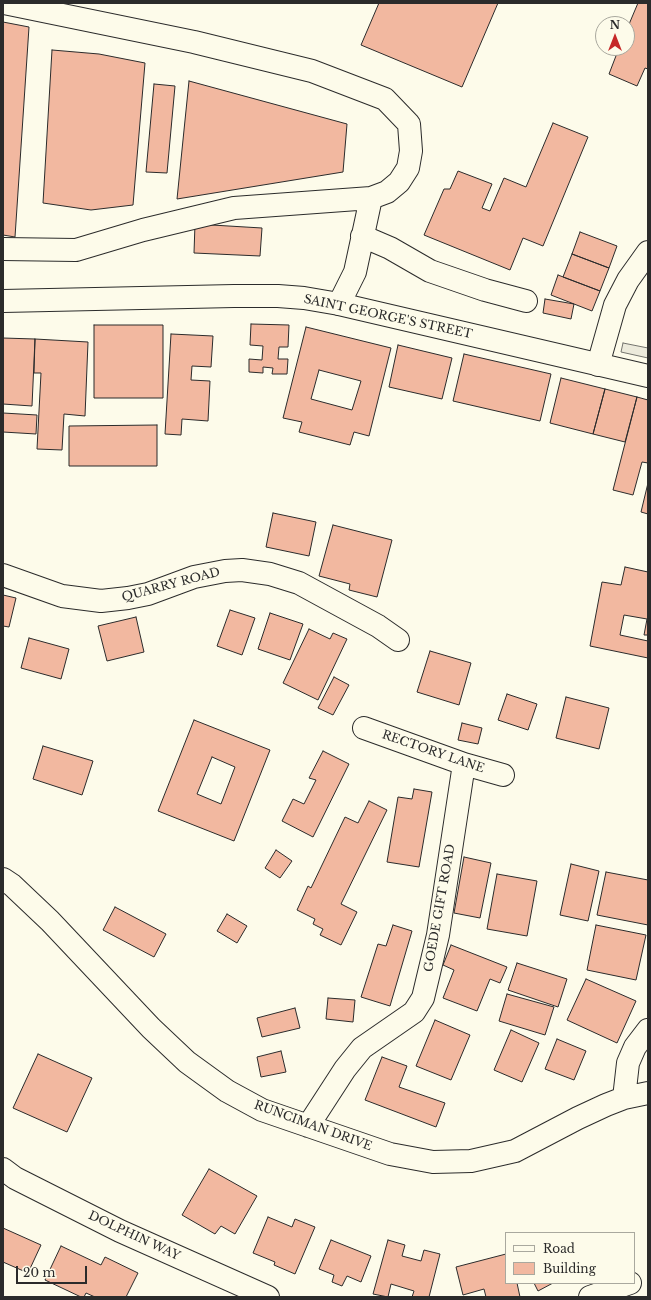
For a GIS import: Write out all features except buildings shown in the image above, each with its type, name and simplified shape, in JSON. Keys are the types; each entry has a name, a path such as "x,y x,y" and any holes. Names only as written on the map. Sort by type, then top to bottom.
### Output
{"street":[{"path":"3,248 76,250 143,230 234,208 371,198 387,192 399,182 408,168 411,151 408,124 385,98 312,71 194,42 4,3"},
{"path":"339,304 355,272 371,198"},
{"path":"362,236 390,248 430,271 486,290 526,301"},
{"path":"598,365 615,305 628,280 648,252"},
{"name":"SAINT GEORGE'S STREET","path":"3,301 278,296 304,298 339,304 648,376"},
{"name":"QUARRY ROAD","path":"3,575 62,596 101,601 148,594 194,577 225,571 242,570 270,574 299,583 378,626 398,640"},
{"name":"RECTORY LANE","path":"364,728 464,764 503,775"},
{"name":"GOEDE GIFT ROAD","path":"308,1126 345,1069 362,1048 414,1012 422,998 438,935 464,764"},
{"name":"RUNCIMAN DRIVE","path":"3,879 12,885 50,921 151,1028 187,1062 227,1091 262,1110 390,1154 433,1162 471,1161 515,1151 578,1118 624,1098 648,1093"},
{"path":"624,1098 628,1063 635,1047 648,1030"},
{"name":"DOLPHIN WAY","path":"3,1169 15,1178 120,1231 268,1297"},
{"path":"635,1282 648,1277"},
{"path":"590,1297 627,1284"}],"shaded area":[{"path":"623,343 648,348 648,358 621,352"}]}
